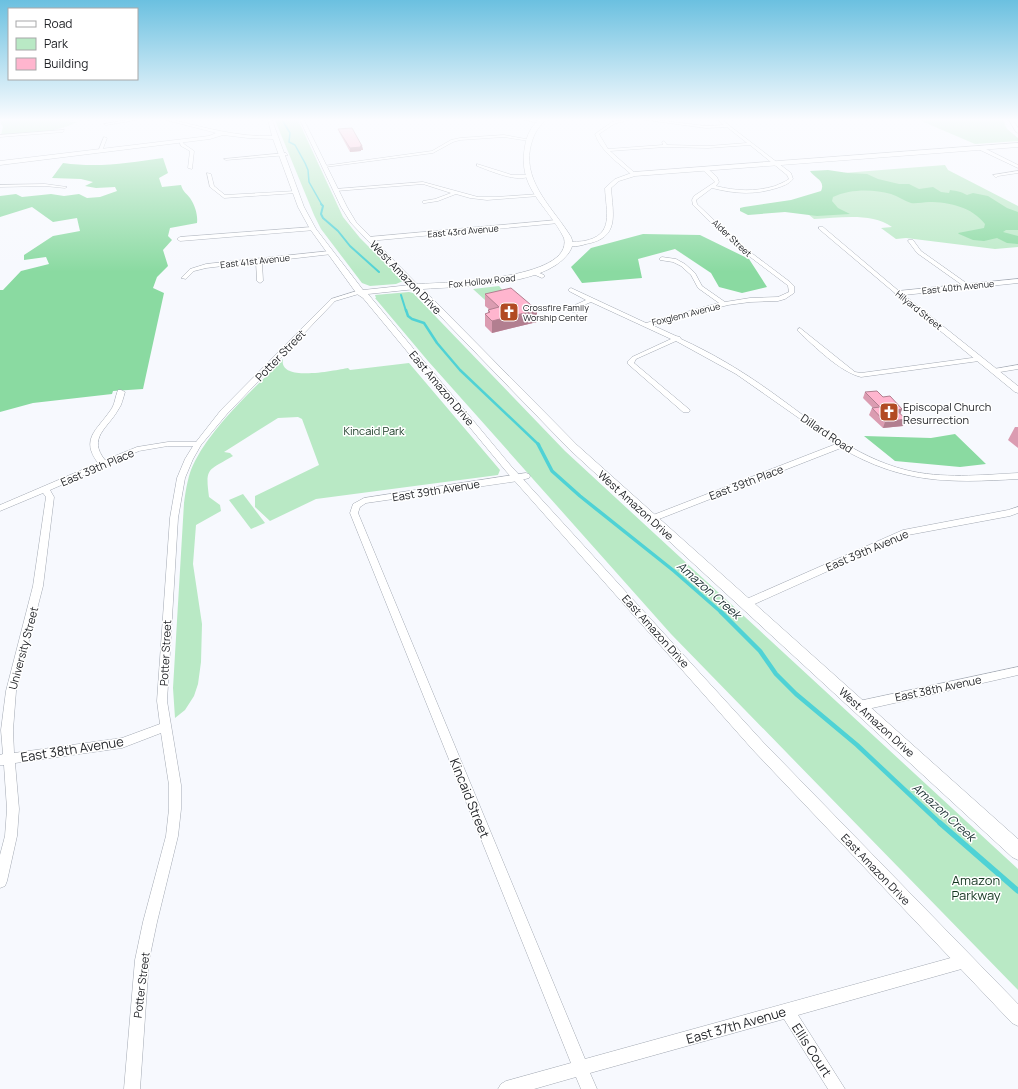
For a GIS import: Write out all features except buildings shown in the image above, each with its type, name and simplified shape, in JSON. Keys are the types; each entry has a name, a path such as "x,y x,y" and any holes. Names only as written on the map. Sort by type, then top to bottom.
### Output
{"main road":[{"path":"527,171 528,176 539,195 568,238 569,244"},
{"name":"Fox Hollow Road","path":"416,287 538,275 563,256 569,244"},
{"name":"West Amazon Drive","path":"416,287 542,417 651,519 1018,851"}],"street":[{"name":"East Amazon Drive","path":"289,171 296,192 313,229 360,292 366,296 522,477 758,746 1018,1017"},
{"name":"West Amazon Drive","path":"326,171 354,223 416,287"},
{"path":"496,171 512,176 528,176"},
{"path":"630,171 634,174"},
{"path":"569,244 583,243 596,239 604,235 609,229 608,188 617,180 634,174 679,171"},
{"path":"707,171 716,180 716,184 712,188"},
{"path":"712,188 736,193 752,194 764,192 788,182 792,178 785,171"},
{"path":"996,177 995,175 1018,172"},
{"path":"210,174 212,187 224,197 296,192"},
{"path":"336,190 422,183 437,185 470,196 485,198 539,195"},
{"path":"0,186 47,184 65,187"},
{"name":"Alder Street","path":"712,188 696,196 694,200 695,204 735,243 791,286 792,292 789,295 774,299"},
{"path":"425,202 436,200 457,192"},
{"name":"East 43rd Avenue","path":"369,239 557,222"},
{"name":"Hilyard Street","path":"821,228 898,293 1018,390"},
{"path":"180,239 313,229"},
{"path":"911,240 919,252 967,286"},
{"name":"East 41st Avenue","path":"184,278 192,270 200,267 330,253"},
{"name":"Foxglenn Avenue","path":"662,259 674,260 683,265 693,274 700,287 725,305"},
{"path":"259,260 260,281"},
{"path":"190,266 200,267"},
{"name":"East 40th Avenue","path":"898,293 1018,281"},
{"name":"Fox Hollow Road","path":"360,292 416,287"},
{"name":"Dillard Road","path":"571,290 678,338 752,382 841,445 874,461 906,472 946,477 1014,476"},
{"name":"Potter Street","path":"132,1089 142,960 172,836 175,809 175,785 162,701 176,504 181,478 189,459 198,444 224,412 333,300 360,292"},
{"name":"Foxglenn Avenue","path":"648,324 749,300 774,299"},
{"path":"575,312 577,306 591,300"},
{"path":"800,330 853,373 864,375 979,359"},
{"path":"678,338 634,358 631,361 631,364 686,410"},
{"path":"994,371 1018,368"},
{"path":"103,463 95,453 94,440 97,431 115,409 121,392"},
{"name":"East 39th Place","path":"0,508 131,452 152,446 177,443 198,444"},
{"name":"East 39th Place","path":"651,519 841,445"},
{"path":"1014,476 1018,484"},
{"name":"East 39th Avenue","path":"356,506 364,501 522,477"},
{"name":"University Street","path":"0,880 11,836 13,809 4,759 8,710 11,691 38,586 50,497 45,489"},
{"name":"Kincaid Street","path":"356,506 354,513 589,1089"},
{"name":"East 39th Avenue","path":"746,604 902,533 1018,510"},
{"name":"East 38th Avenue","path":"859,706 1018,671"},
{"name":"East 38th Avenue","path":"4,759 122,743 165,727"},
{"name":"East 37th Avenue","path":"506,1089 965,961"},
{"name":"Ellis Court","path":"787,1011 837,1089"}],"green space":[{"path":"57,171 167,171 168,173 159,178 162,187 181,185 195,207 197,223 170,228 168,236 172,240 163,250 168,266 157,277 153,288 164,293 143,389 113,391 112,394 33,403 0,412 0,290 3,290 21,271 49,264 46,257 24,260 24,255 53,236 80,231 77,218 53,222 32,207 0,217 0,196 16,194 22,197 51,194 64,196 79,194 87,198 100,197 117,191 115,187 96,188 85,186 93,182 81,179 52,178"},
{"path":"296,171 322,171 343,217 360,238 403,281 396,284 370,286 362,283 321,229"},
{"path":"810,171 833,171 867,174 878,179 899,184 909,184 919,189 933,187 941,192 949,193 950,190 967,195 973,193 988,196 1007,208 1018,212 1018,230 1006,230 1003,232 1018,236 1018,244 1007,243 997,238 984,241 973,240 959,234 958,233 984,228 985,224 974,213 960,207 952,204 937,202 911,203 894,195 877,191 854,191 833,197 832,201 838,208 850,214 817,216 785,212 748,215 740,211 740,208 744,207 791,200 821,191 821,182"},
{"path":"871,171 950,171 1018,206 1018,247 995,249 906,238 896,239 881,228 892,227 884,222 874,219 844,217 814,219 796,204 837,188 818,175"},
{"path":"643,234 700,235 749,259 767,287 742,293 719,287 711,273 675,249 638,259 642,278 582,283 571,267 591,248"},
{"path":"499,286 506,294 485,300 473,289"},
{"name":"Amazon Parkway","path":"409,292 413,293 565,451 1018,869 1018,990 671,634 428,361 375,298 375,295"},
{"name":"Kincaid Park","path":"283,359 284,366 289,371 298,373 321,372 348,368 350,370 409,363 500,470 498,475 316,499 270,521 255,507 255,496 319,465 302,419 298,417 278,418 224,452 230,453 233,456 213,468 208,475 209,497 220,505 221,511 196,525 193,564 202,624 201,662 198,684 194,696 185,710 175,718 173,688 184,503 189,476 195,461 213,433 235,407"},
{"path":"955,434 986,464 960,467 895,461 864,436 931,438"},
{"path":"243,494 265,523 251,529 229,500"}],"waterway":[{"name":"Amazon Creek","path":"308,171 309,182 322,205"},
{"name":"Amazon Creek","path":"322,205 321,214 323,218 338,231 350,246 379,272"},
{"name":"Amazon Creek","path":"401,295 406,311"},
{"name":"Amazon Creek","path":"406,310 408,316 412,319 424,323 437,343 460,370 538,444"},
{"name":"Amazon Creek","path":"538,444 552,471 580,496 674,571 722,613"},
{"name":"Amazon Creek","path":"722,613 760,651 776,674 796,694 857,745 941,824"},
{"name":"Amazon Creek","path":"940,823 1018,891"}],"place":[{"name":"Crossfire Family Worship Center","path":"509,312"},
{"name":"Episcopal Church Resurrection","path":"889,412"}]}
